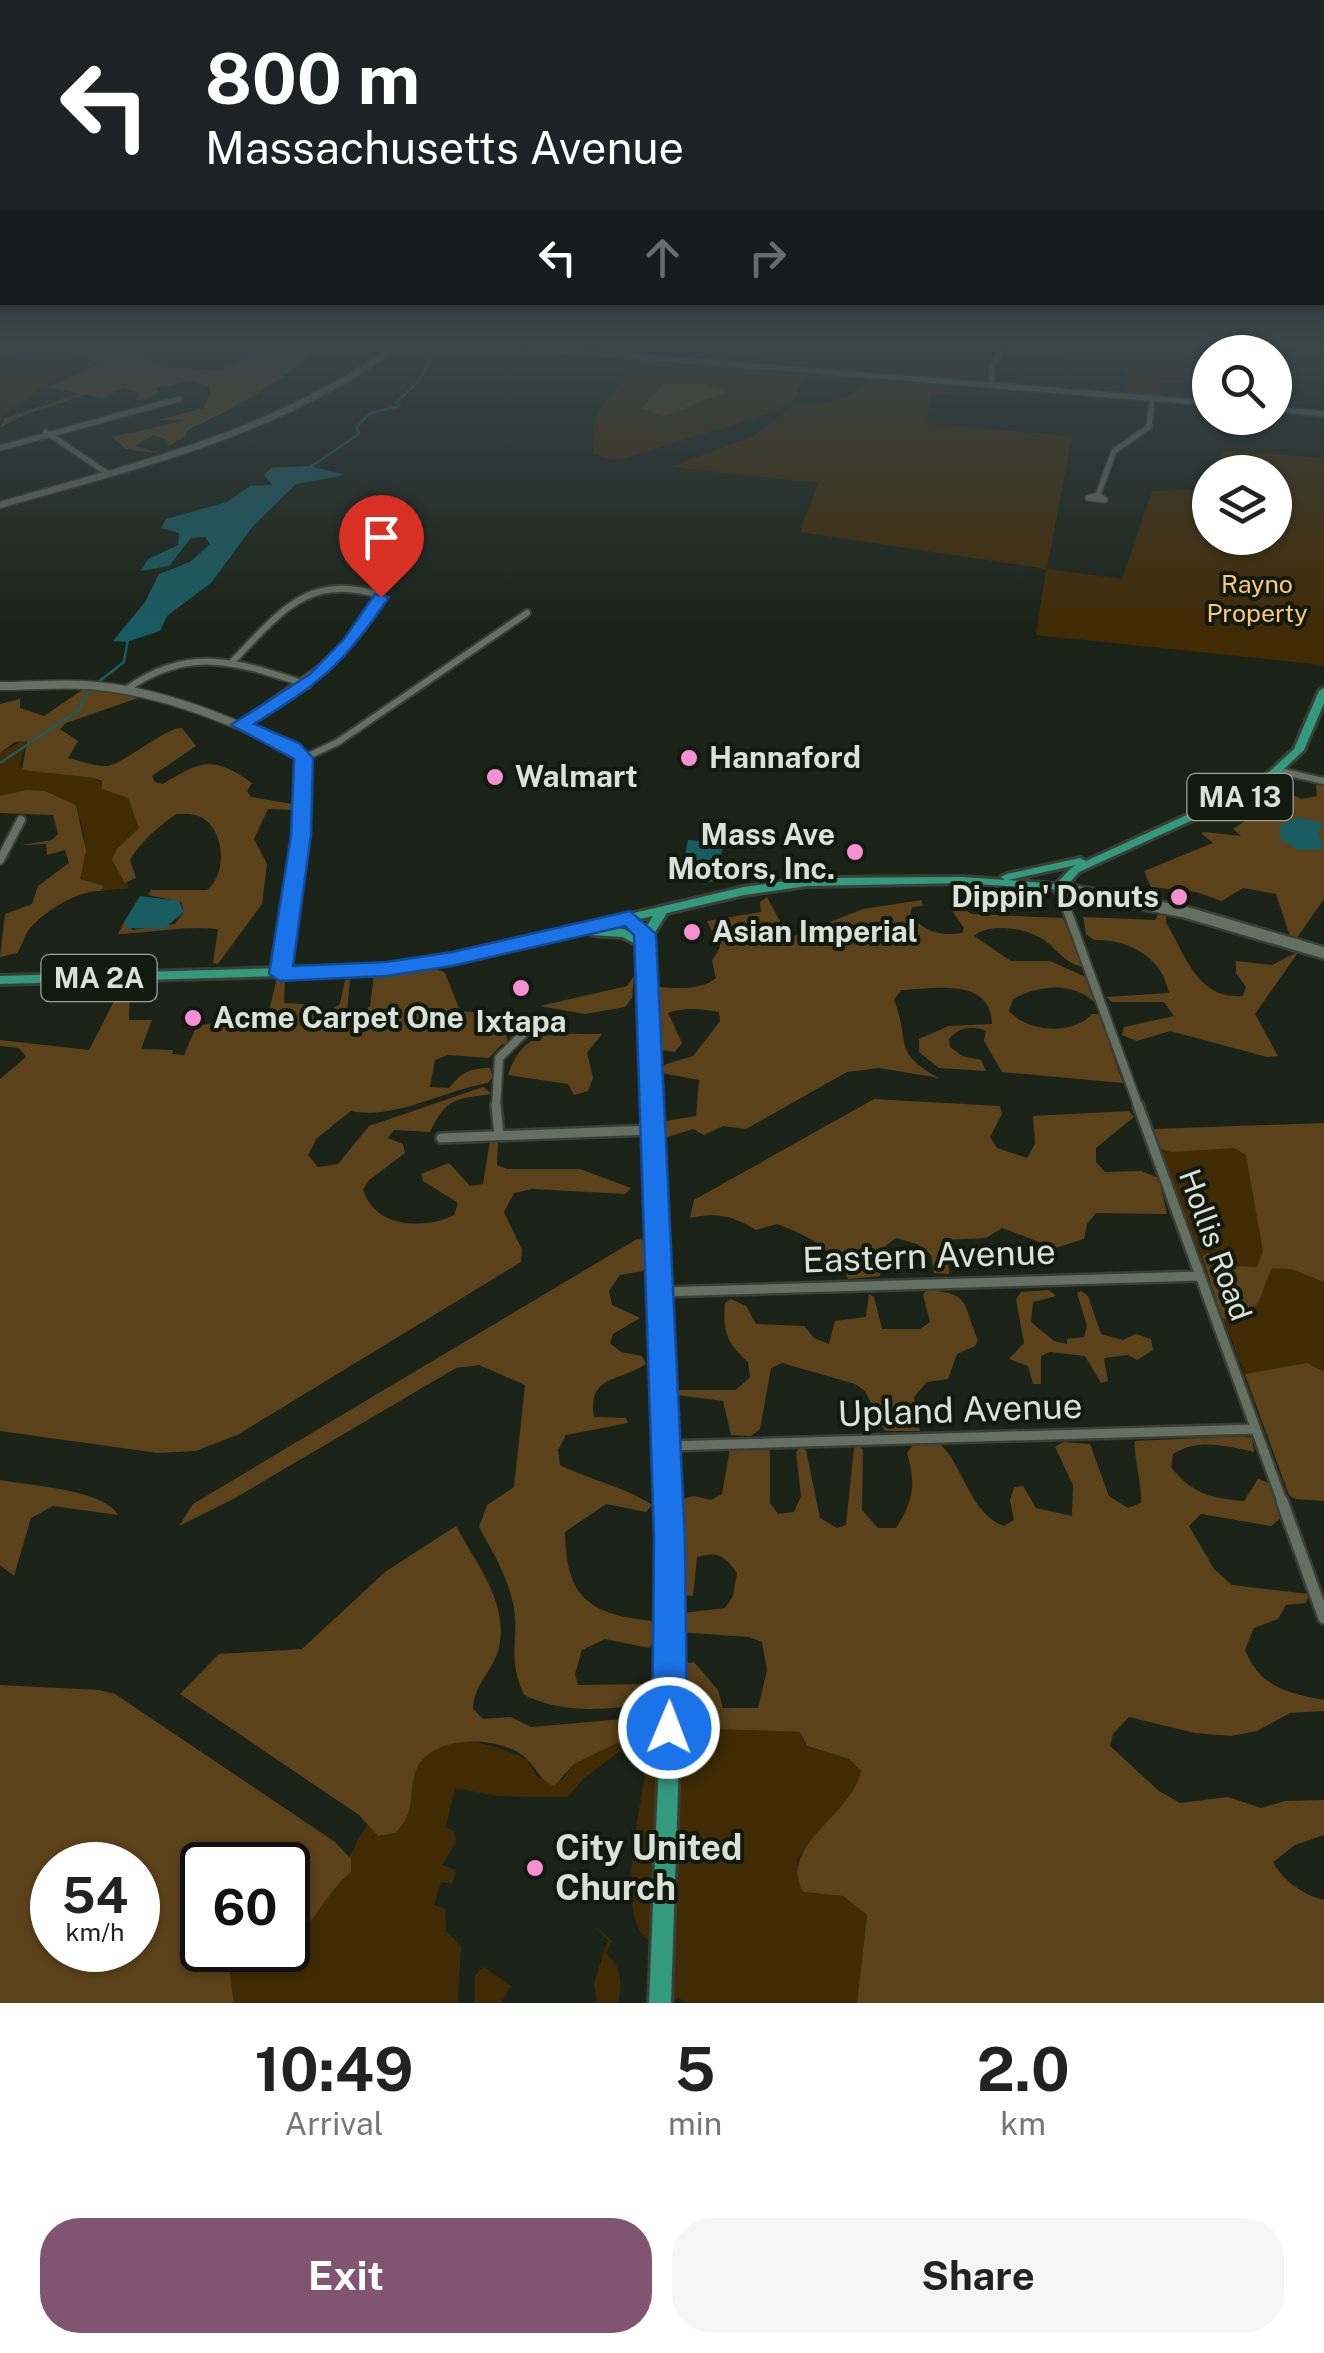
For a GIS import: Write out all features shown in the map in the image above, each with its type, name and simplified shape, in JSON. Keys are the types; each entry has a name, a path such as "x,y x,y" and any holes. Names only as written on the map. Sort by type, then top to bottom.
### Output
{"main road":[{"name":"MA 13","path":"1059,888 1068,874 1238,798 1280,770 1306,739 1324,691"},
{"name":"MA 13","path":"963,880 1060,867 1112,854"},
{"path":"1059,888 1055,878 1060,867"},
{"name":"MA 2A","path":"0,980 386,969 556,936 744,891 810,882 963,880 1059,888 1186,912 1324,953"},
{"path":"660,2003 670,1666 654,1130 644,995 646,941 663,910"},
{"path":"625,919 646,941"},
{"path":"556,936 618,932 646,941"}],"street":[{"path":"59,440 107,473"},
{"path":"0,505 204,440"},
{"path":"1098,495 1114,452 1129,440"},
{"path":"232,662 306,592 327,587 379,594 350,642 308,684 240,725"},
{"path":"304,758 338,742 526,613"},
{"path":"127,689 152,670 180,660 232,662 308,684"},
{"path":"0,686 127,689 240,725 292,747 304,758 301,835 280,974"},
{"path":"1280,770 1324,781"},
{"path":"0,860 21,820"},
{"name":"Hollis Road","path":"1059,888 1324,1618"},
{"path":"499,1135 495,1122 499,1058 530,1028"},
{"path":"441,1138 654,1130"},
{"name":"Eastern Avenue","path":"660,1292 1200,1276"},
{"name":"Upland Avenue","path":"666,1446 1256,1430"}],"green space":[{"path":"594,440 681,440 613,460 594,454"},
{"name":"Rayno Property","path":"742,440 1071,440 1047,569 1122,579 1152,491 1192,490 1192,555 1292,555 1292,456 1324,458 1324,665 1036,635 1046,569 800,532 818,483 670,467"},
{"path":"1222,451 1280,455 1221,455"},
{"path":"27,741 20,761 22,770 94,778 128,798 139,828 117,849 129,888 100,891 104,886 80,879 85,839 76,805 45,791 0,796 0,753"},
{"path":"1324,1127 1324,1497 1289,1495 1161,1149"},
{"path":"653,1716 659,1721 660,1746 654,1756 642,1758 629,1744 583,1779 568,1797 498,1796 455,1788 446,1827 454,1831 456,1842 442,1865 456,1870 452,1884 441,1882 434,1905 445,1909 446,1931 461,1947 458,2003 234,2003 230,1972 310,1972 310,1920 351,1872 349,1857 367,1824 378,1836 396,1833 410,1806 414,1775 428,1754 454,1742 484,1744 527,1759 538,1778 562,1780 574,1764 648,1724 635,1718"},
{"path":"680,1723 690,1728 800,1732 807,1747 849,1759 861,1772 858,1788 797,1859 803,1892 843,1896 867,1915 857,2003 687,2003 678,1998 672,2003"},
{"path":"659,1772 654,1940 650,1941 639,1929 631,1888 645,1774"},
{"path":"594,1926 612,1941 606,1953 620,1976 618,2003 597,2003 594,1983 608,1940"},
{"path":"484,1967 511,1986 501,2003 475,2003 475,1975"}],"shaded area":[{"path":"116,440 144,440 135,446 163,454 126,449"},
{"path":"85,688 138,694 138,698 66,723 60,729 78,741 68,758 106,766 182,728 196,746 152,776 155,782 163,784 197,766 216,765 252,783 247,791 251,797 298,805 293,810 268,809 254,839 267,864 262,904 218,964 213,963 218,929 118,934 124,922 133,930 175,924 184,912 181,902 148,895 151,890 207,890 214,883 221,853 209,824 198,816 176,814 134,853 130,860 136,878 125,883 112,860 117,849 139,828 128,798 102,789 102,781 94,778 22,770 27,741 15,742 0,753 0,704 20,699 20,708 44,716"},
{"path":"1289,781 1284,791 1302,799 1317,796 1316,785 1324,784 1324,899 1296,939 1290,936 1276,894 1243,888 1222,901 1196,892 1151,887 1144,871 1213,843 1201,833 1241,836 1233,829 1266,807 1256,796 1277,782"},
{"path":"45,791 76,805 86,851 80,879 104,886 51,910 28,931 17,953 0,957 5,914 32,904 38,886 69,863 65,850 47,855 46,844 21,845 52,840 58,834 53,815 0,813 0,796"},
{"path":"955,890 963,909 972,914 1063,918 1083,967 1028,932 998,928 974,936 1011,961 1050,961 1086,977 1095,1003 1077,991 1045,988 1013,999 1009,1011 1027,1023 1050,1029 1073,1026 1099,1014 1123,1083 1002,1072 984,1041 986,1031 976,1028 957,1032 949,1039 950,1047 962,1056 981,1060 986,1071 939,1068 919,1052 919,1039 949,1026 992,1024 989,1009 982,998 958,989 901,990 894,1000 908,1053 939,1078 879,1068 847,1072 746,1129 723,1126 704,1135 693,1129 664,1138 659,1122 696,1116 699,1080 662,1073 660,1066 693,1056 720,1021 719,1012 687,1009 668,1013 682,1043 675,1052 652,1049 649,986 693,987 716,978 712,961 720,947 707,921 761,912 760,902 767,897 789,938 863,909 922,900 923,906 912,907 910,915 916,921 933,931 962,933 964,928 953,912"},
{"path":"1160,912 1166,914 1166,923 1194,972 1214,990 1227,995 1243,996 1246,987 1236,973 1236,961 1272,965 1299,951 1255,1014 1278,1056 1267,1057 1170,1031 1137,1041 1122,1035 1124,1027 1174,1016 1164,1002 1112,1002 1106,997 1169,993 1165,980 1141,952 1119,943 1094,940 1086,934 1083,917 1155,920"},
{"path":"436,969 445,973 460,1011 502,1015 508,1044 502,1044 489,1058 448,1055 435,1060 430,1087 449,1088 462,1075 477,1069 490,1068 493,1077 488,1083 402,1108 351,1111 317,1138 308,1155 318,1167 338,1164 369,1126 483,1087 492,1094 469,1097 447,1106 430,1132 394,1130 388,1138 403,1144 405,1153 368,1181 363,1190 378,1212 389,1219 415,1224 454,1215 458,1203 423,1181 421,1174 449,1163 470,1186 483,1184 490,1141 498,1142 497,1165 507,1169 580,1169 631,1188 625,1194 532,1189 514,1193 504,1212 522,1250 521,1262 239,1434 196,1451 158,1453 0,1431 0,1079 26,1057 19,1048 0,1046 0,1040 89,1050 124,982 130,983 129,1020 152,1020 141,1049 173,1050 172,1054 184,1055 197,1025 267,1019 277,978 285,980 284,1003 318,1005 329,1011 340,1004 345,980 350,979 347,1012 362,1013 370,1006 374,975"},
{"path":"634,976 632,998 625,1007 585,1014 540,1006 627,986"},
{"path":"557,1034 602,1034 587,1053 593,1078 588,1091 574,1095 568,1084 508,1075 515,1059 533,1040"},
{"path":"874,1099 1000,1106 1002,1114 990,1137 997,1148 1027,1158 1035,1144 1033,1116 1129,1111 1134,1117 1096,1148 1096,1162 1105,1172 1141,1171 1159,1178 1167,1214 1096,1213 1087,1224 1084,1239 1055,1248 1002,1228 986,1238 946,1240 949,1274 934,1273 931,1255 917,1244 896,1238 884,1247 880,1276 848,1279 828,1251 777,1224 756,1230 724,1216 690,1218 694,1200"},
{"path":"1324,1123 1324,1282 1291,1269 1272,1268 1253,1308 1222,1319 1203,1257 1207,1253 1232,1266 1257,1267 1263,1251 1246,1155 1234,1148 1171,1152 1161,1149 1153,1129"},
{"path":"637,1239 645,1240 648,1258 643,1271 620,1275 609,1291 612,1305 640,1318 613,1334 610,1343 621,1352 642,1356 646,1364 600,1387 593,1403 594,1417 626,1418 628,1423 566,1435 558,1450 560,1465 652,1505 646,1512 606,1504 565,1532 570,1573 586,1599 612,1614 651,1621 659,1634 649,1648 605,1639 582,1650 575,1674 578,1685 652,1684 656,1691 646,1704 569,1708 524,1695 516,1670 512,1597 479,1527 487,1505 514,1487 525,1385 479,1365 456,1368 235,1498 179,1526 193,1504"},
{"path":"926,1290 958,1297 978,1340 975,1346 957,1354 948,1379 927,1382 914,1397 920,1431 885,1431 865,1391 855,1384 782,1363 771,1368 760,1429 751,1436 731,1435 723,1401 677,1395 675,1390 736,1390 750,1377 748,1362 731,1342 726,1329 725,1303 731,1299 746,1306 756,1324 804,1326 814,1338 829,1344 835,1321 866,1317 869,1294 874,1297 882,1329 920,1329 930,1322 923,1295"},
{"path":"1049,1290 1056,1296 1033,1302 1031,1322 1054,1341 1067,1344 1067,1339 1084,1337 1087,1326 1077,1293 1081,1291 1088,1296 1101,1334 1123,1340 1136,1334 1151,1339 1153,1350 1137,1360 1128,1355 1104,1358 1108,1381 1101,1383 1085,1356 1050,1352 1041,1356 1041,1384 1033,1384 1028,1366 1009,1359 1024,1343 1016,1299 1021,1292"},
{"path":"1307,1363 1324,1372 1324,1501 1289,1495 1245,1374"},
{"path":"1252,1438 1254,1452 1193,1446 1173,1454 1171,1467 1195,1489 1222,1498 1244,1501 1258,1479 1269,1483 1281,1518 1271,1526 1201,1514 1189,1526 1214,1569 1232,1585 1309,1594 1306,1603 1286,1605 1278,1619 1254,1628 1245,1650 1267,1680 1287,1691 1324,1700 1324,1711 1290,1713 1257,1731 1231,1736 1195,1733 1129,1717 1113,1734 1110,1746 1159,1791 1180,1803 1228,1797 1261,1808 1285,1801 1324,1800 1324,1835 1295,1845 1273,1862 1295,1886 1324,1900 1324,2003 857,2003 867,1915 843,1896 803,1892 798,1875 800,1859 808,1845 845,1802 861,1771 849,1759 807,1746 800,1732 690,1728 680,1723 682,1664 694,1662 718,1690 723,1708 758,1708 767,1670 762,1642 749,1637 677,1632 683,1613 725,1608 733,1596 737,1573 720,1556 697,1557 693,1596 678,1595 678,1500 694,1496 711,1500 722,1494 730,1448 765,1446 770,1451 770,1503 778,1514 794,1512 801,1496 796,1452 801,1447 806,1450 820,1518 837,1528 846,1525 854,1448 859,1446 863,1450 862,1510 878,1528 896,1528 912,1492 907,1453 913,1445 940,1444 983,1511 1004,1526 1014,1520 1010,1500 1014,1487 1023,1486 1036,1508 1072,1516 1073,1485 1055,1447 1063,1442 1090,1444 1109,1496 1128,1508 1141,1503 1135,1441"},
{"path":"0,1480 83,1494 111,1507 118,1515 53,1506 31,1518 14,1576 0,1565"},
{"path":"456,1526 489,1586 500,1617 498,1651 476,1692 473,1709 483,1719 511,1717 531,1727 635,1718 649,1724 574,1764 554,1786 528,1760 503,1746 469,1742 438,1748 417,1768 403,1824 396,1833 378,1836 359,1815 180,1694 219,1654 302,1649 385,1572"},
{"path":"0,1685 115,1694 335,1842 351,1859 351,1872 310,1920 310,1842 180,1842 180,1972 230,1972 234,2003 0,2003"}],"water":[{"path":"310,466 345,475 296,484 253,526 212,582 167,616 160,631 126,642 113,641 145,602 159,574 190,562 210,544 205,537 191,538 169,566 141,571 148,559 178,545 179,533 161,528 166,519 227,502 250,486 272,485 264,475 271,468"},
{"path":"1299,817 1324,824 1318,832 1324,849 1297,850 1280,838 1280,825"},
{"path":"688,840 725,843 716,869 718,881 707,882 708,865 685,856"},
{"path":"140,896 179,901 184,912 164,929 127,928 124,922"}],"waterway":[{"path":"310,467 349,440"},
{"path":"98,682 124,662 128,639"},
{"path":"0,763 79,710 89,690"}],"place":[{"name":"Hannaford","path":"689,758"},
{"name":"Walmart","path":"495,777"},
{"name":"Mass Ave Motors, Inc.","path":"855,852"},
{"name":"Dippin' Donuts","path":"1179,897"},
{"name":"Asian Imperial","path":"692,932"},
{"name":"Ixtapa","path":"521,988"},
{"name":"Acme Carpet One","path":"193,1018"},
{"name":"City United Church","path":"535,1868"}],"route":[{"path":"381,597 350,642 316,677 240,725 292,747 304,758 301,835 280,974 386,969 452,959 630,918 645,934 644,995 654,1130 670,1539 669,1728"}]}
